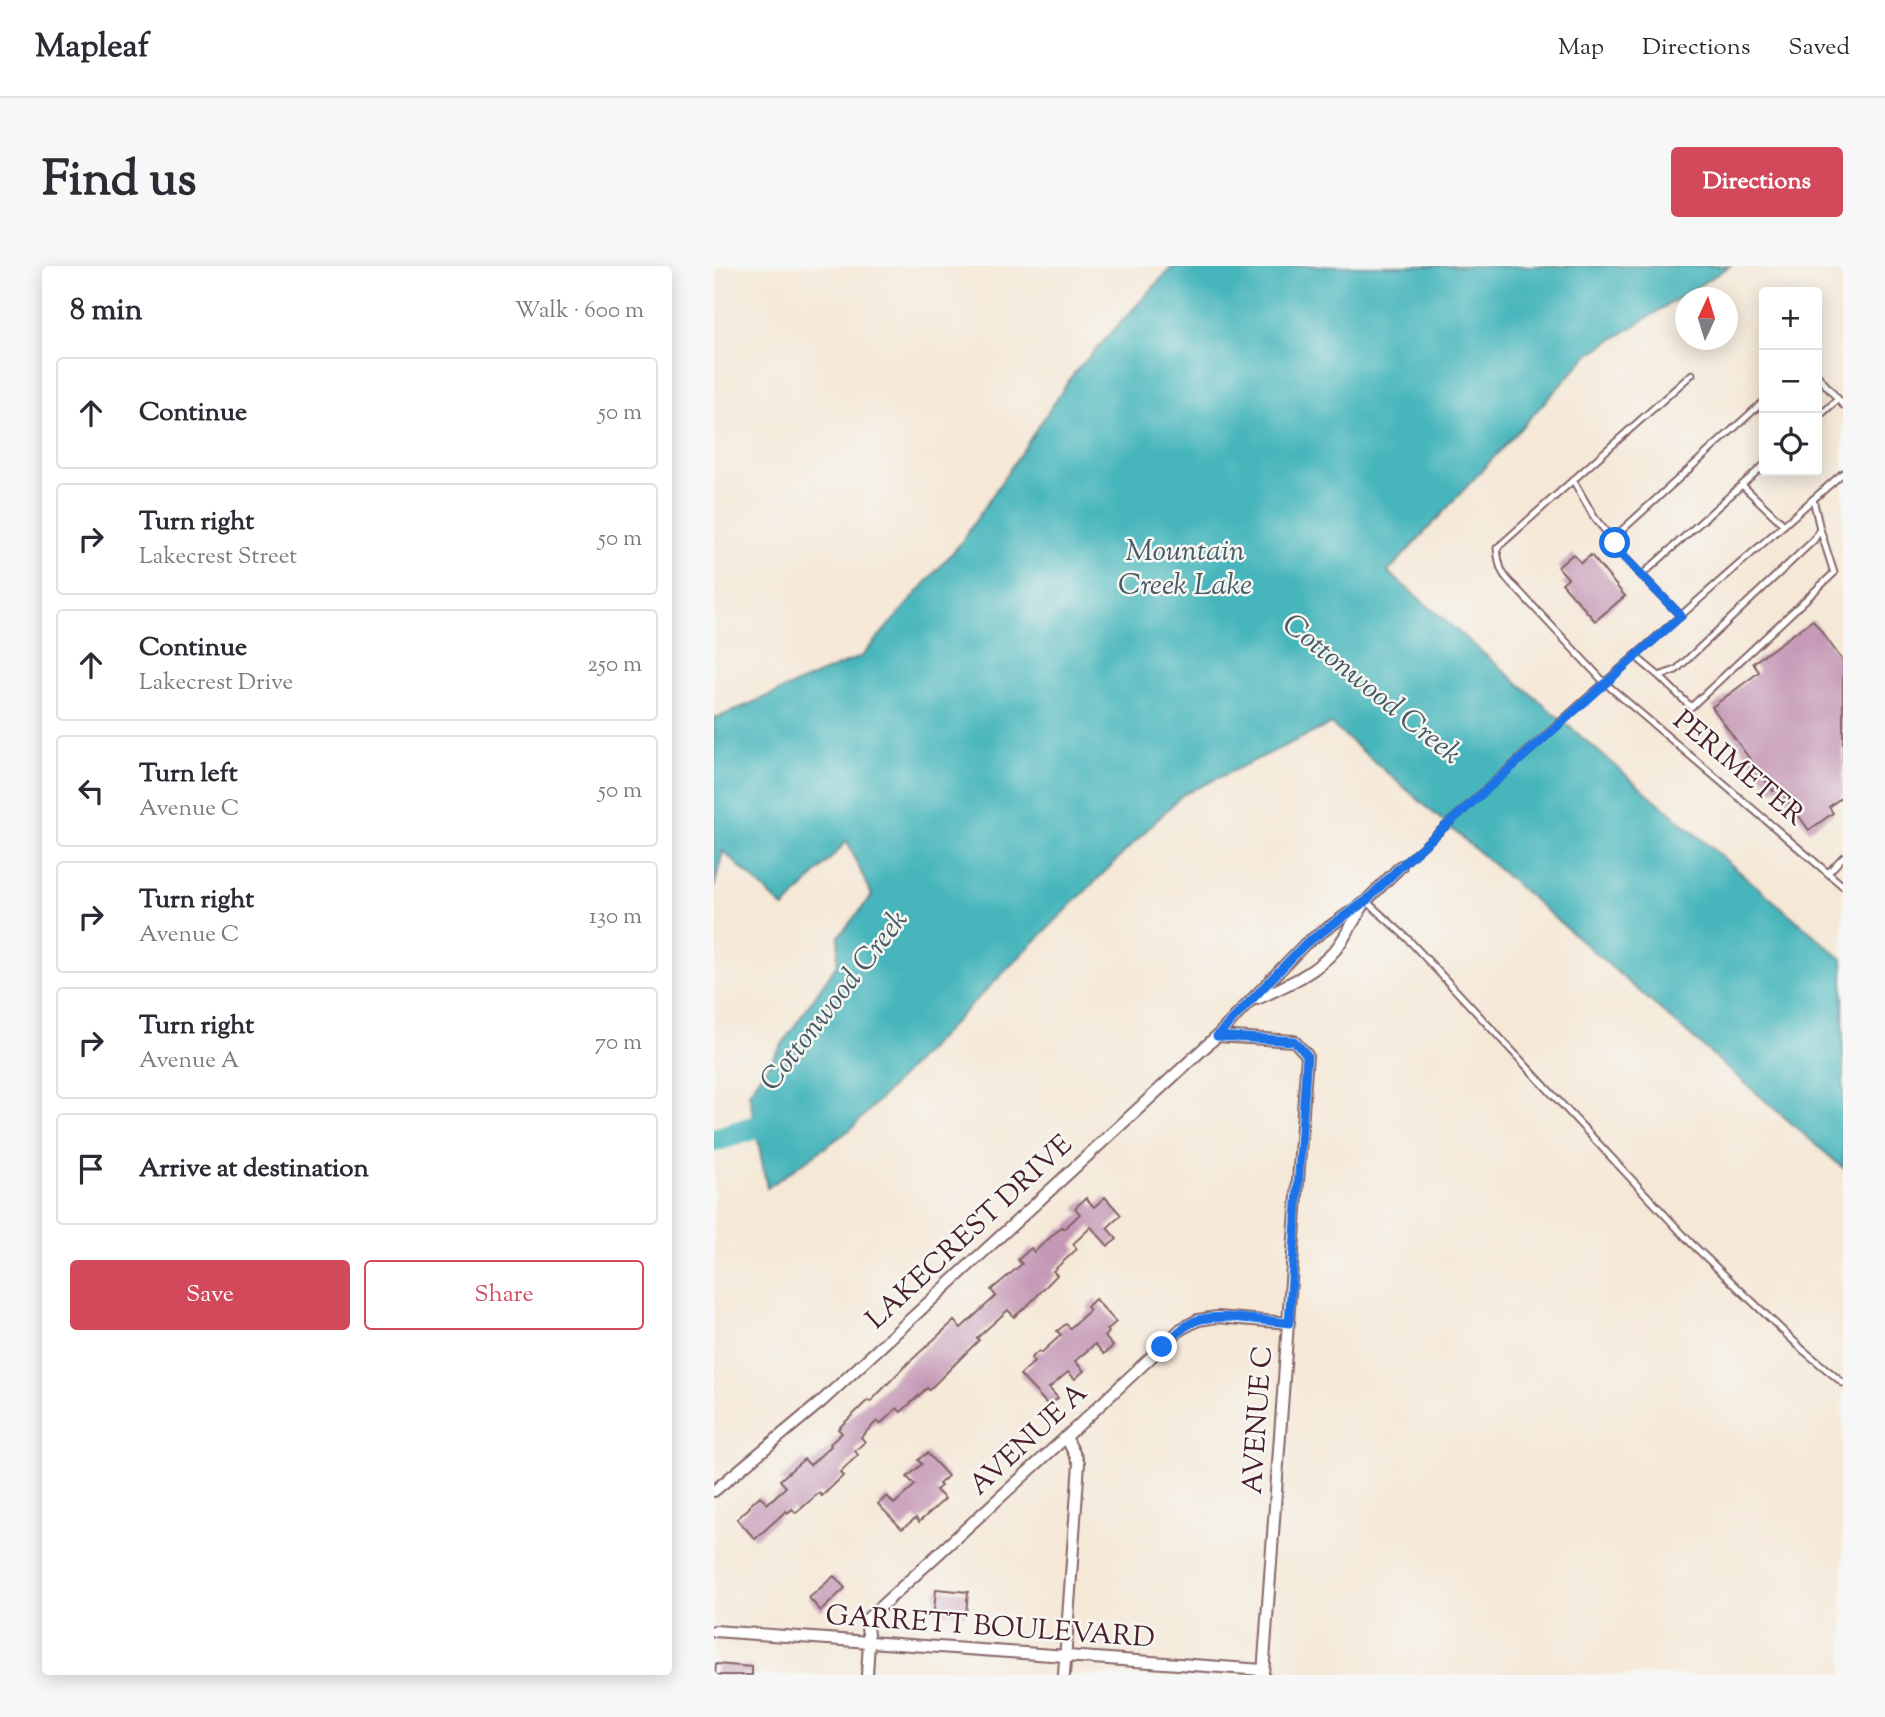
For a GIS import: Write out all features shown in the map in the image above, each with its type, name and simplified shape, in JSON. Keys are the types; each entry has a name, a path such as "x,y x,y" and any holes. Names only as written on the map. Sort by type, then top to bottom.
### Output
{"street":[{"name":"LAKECREST DRIVE","path":"714,1491 822,1401 1217,1036 1305,944 1366,901 1401,866"},
{"name":"LAKECREST DRIVE","path":"1250,1002 1292,983 1322,963 1336,948 1366,901"},
{"name":"AVENUE C","path":"1217,1036 1294,1041 1307,1055 1263,1673"},
{"name":"AVENUE A","path":"867,1675 869,1641 866,1620 1181,1329 1198,1320 1217,1317 1289,1323"},
{"path":"1064,1675 1079,1463 1066,1437"},
{"name":"GARRETT BOULEVARD","path":"714,1631 1263,1673"}],"lane":[{"path":"1681,616 1621,554 1594,517 1573,480 1692,374"},
{"path":"1822,381 1843,405"},
{"path":"1822,413 1838,399"},
{"path":"1615,543 1621,531 1759,406"},
{"path":"1642,575 1759,470"},
{"name":"LAKECREST DRIVE","path":"1401,866 1843,473"},
{"name":"PERIMETER","path":"1573,480 1497,548 1498,566 1506,580 1605,683 1843,886"},
{"path":"1742,485 1784,525"},
{"path":"1635,656 1690,707 1834,573 1813,499"},
{"path":"1659,676 1676,670 1814,540 1820,530"},
{"path":"1828,873 1843,857"},
{"path":"1366,901 1406,937 1691,1243 1804,1350 1843,1383"}],"water":[{"name":"Mountain Creek Lake","path":"1173,266 1730,266 1696,287 1675,287 1675,300 1588,355 1388,572 1843,960 1843,1168 1331,724 1182,795 851,1129 767,1188 749,1093 837,964 839,936 872,896 847,841 784,908 723,851 714,888 714,717 862,656 960,544 1074,373"}],"building":[{"path":"1573,554 1581,563 1591,555 1625,596 1595,621 1562,583 1568,578 1558,567"},
{"path":"1813,620 1843,661 1843,796 1829,807 1833,813 1809,830 1778,787 1773,791 1712,707 1759,672 1753,663"},
{"path":"1105,1197 1121,1215 1107,1228 1117,1239 1108,1246 1091,1227 1073,1244 1077,1249 1053,1271 1057,1275 1031,1302 1014,1317 1008,1310 977,1338 979,1340 929,1390 927,1388 901,1412 897,1408 880,1424 877,1421 861,1437 865,1442 855,1451 858,1455 840,1472 843,1476 822,1496 819,1493 796,1513 792,1509 788,1513 786,1511 755,1539 737,1519 749,1506 760,1496 767,1504 786,1487 780,1480 804,1459 810,1465 831,1446 842,1433 838,1429 954,1321 961,1328 996,1296 991,1290 1022,1264 1018,1260 1031,1248 1034,1252 1080,1214 1075,1208 1086,1198 1094,1207"},
{"path":"1095,1299 1116,1322 1107,1330 1109,1332 1105,1337 1113,1346 1104,1354 1095,1344 1075,1361 1084,1371 1075,1379 1068,1372 1049,1388 1058,1398 1049,1406 1020,1375 1034,1362 1031,1358 1039,1351 1041,1353 1061,1335 1057,1331 1066,1324 1070,1328 1090,1310 1087,1307"},
{"path":"927,1453 948,1476 936,1490 945,1499 919,1522 916,1518 902,1529 878,1504 887,1496 894,1504 915,1485 907,1477 922,1464 918,1460"},
{"path":"834,1576 845,1588 821,1611 809,1598"},
{"path":"936,1589 968,1592 966,1614 934,1612"},
{"path":"716,1664 752,1667 752,1675 715,1675"}],"waterway":[{"name":"Cottonwood Creek","path":"714,1140 786,1116"}],"route":[{"path":"1162,1347 1181,1329 1198,1320 1217,1317 1289,1323 1307,1055 1294,1041 1217,1036 1305,944 1366,901 1401,866 1681,616 1621,554 1615,543"}]}
